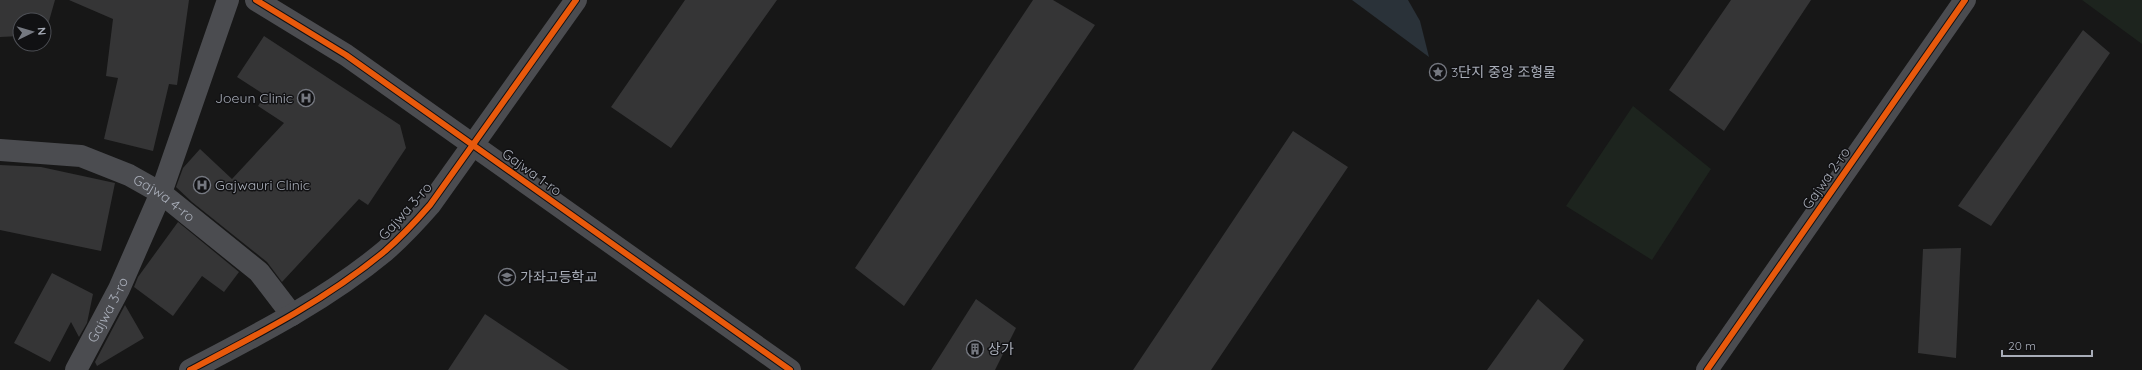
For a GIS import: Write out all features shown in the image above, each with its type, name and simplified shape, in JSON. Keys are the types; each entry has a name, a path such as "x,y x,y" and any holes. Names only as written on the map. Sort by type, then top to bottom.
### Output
{"street":[{"name":"Gajwa 3-ro","path":"76,370 119,289 161,193 228,0"},
{"name":"Gajwa 1-ro","path":"256,0 346,55 474,144 790,370"},
{"name":"Gajwa 3-ro","path":"190,370 292,315 343,281 384,251 403,234 430,205 576,0"},
{"name":"Gajwa 2-ro","path":"1707,370 1965,0"},
{"name":"Gajwa 4-ro","path":"0,150 81,156 129,175 161,193 259,272 292,315"}],"shaded area":[{"path":"1352,0 1408,0 1420,21 1429,57"},
{"path":"2082,0 2142,0 2142,44"},
{"path":"1633,106 1711,169 1652,260 1566,206"}],"building":[{"path":"0,0 55,0 52,12 12,12 12,36 0,37"},
{"path":"69,0 189,0 177,85 169,84 153,151 104,139 118,78 106,76 113,19"},
{"path":"685,0 777,0 671,148 611,107"},
{"path":"1033,0 1053,0 1095,25 904,306 855,268"},
{"path":"1731,0 1811,0 1724,131 1669,90"},
{"path":"2083,30 2110,53 1991,226 1958,206"},
{"path":"264,36 400,125 406,148 368,205 359,199 282,282 267,262 192,202 176,187 183,168 200,149 232,179 284,123 258,106 265,95 237,77"},
{"path":"1293,131 1348,167 1211,370 1133,370"},
{"path":"0,165 41,167 115,183 101,251 0,230"},
{"path":"178,222 239,272 224,292 202,276 173,316 134,287 138,277"},
{"path":"1961,248 1956,358 1918,353 1923,249"},
{"path":"52,273 93,294 87,323 79,337 71,322 50,362 14,343"},
{"name":"상가","path":"976,299 1016,328 995,370 931,370"},
{"path":"1538,299 1584,340 1563,370 1487,370"},
{"path":"125,305 144,338 97,366 95,362"},
{"path":"485,314 569,370 448,370"}],"cycle path":[{"path":"256,0 346,55 790,370"},
{"path":"190,370 266,330 315,301 362,269 397,240 430,205 576,0"},
{"path":"1707,370 1965,0"}],"place":[{"name":"3단지 중앙 조형물","path":"1438,72"},
{"name":"Joeun Clinic","path":"306,98"},
{"name":"Gajwauri Clinic","path":"202,185"},
{"name":"가좌고등학교","path":"507,277"},
{"name":"상가","path":"975,349"}]}
